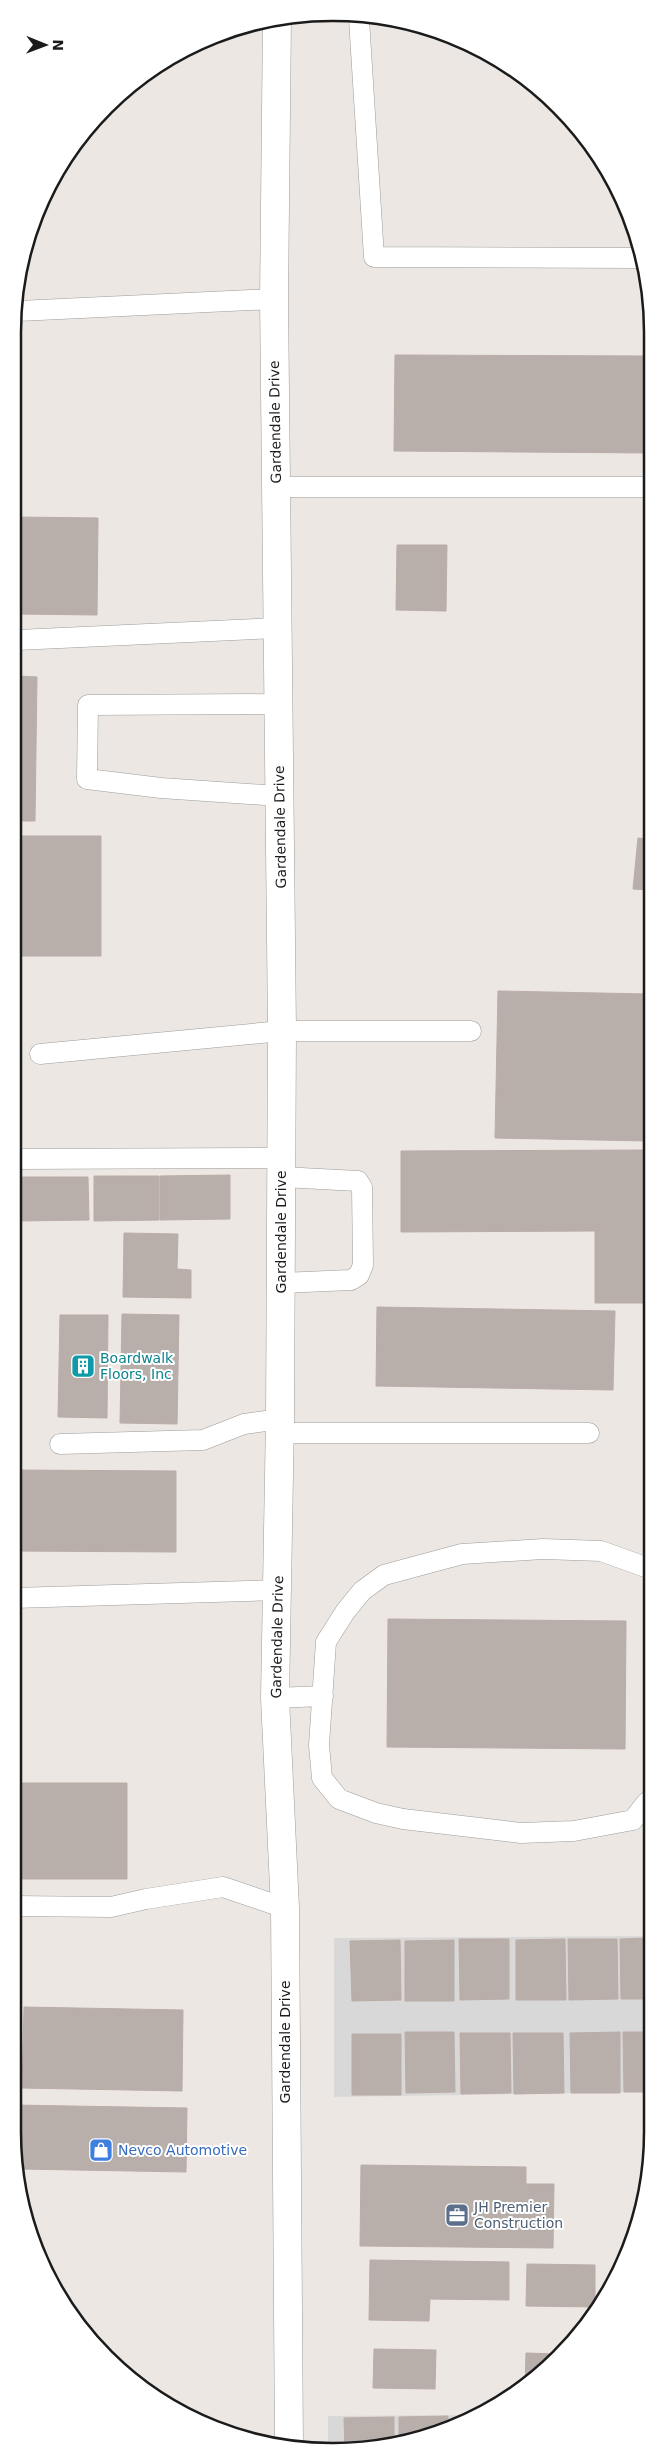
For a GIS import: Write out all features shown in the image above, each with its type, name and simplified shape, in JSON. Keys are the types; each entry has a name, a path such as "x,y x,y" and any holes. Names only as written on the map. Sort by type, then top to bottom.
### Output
{"street":[{"name":"Gardendale Drive","path":"277,26 274,299 282,1167 276,1698 284,1908 289,2440"}],"lane":[{"path":"359,23 374,257 634,258"},
{"path":"22,311 274,299"},
{"path":"276,487 644,487"},
{"path":"21,640 277,628"},
{"path":"278,704 88,705 86,758 87,779 161,788 279,796"},
{"path":"40,1054 282,1032 471,1031"},
{"path":"21,1159 282,1167 358,1181 362,1188 363,1265 359,1275 352,1280 281,1283"},
{"path":"60,1444 203,1440 244,1424 589,1433"},
{"path":"644,1567 601,1551 542,1549 462,1554 384,1575 362,1591 344,1612 326,1642 318,1745 322,1778 339,1799 376,1813 428,1823 521,1833 574,1831 632,1820 644,1806"},
{"path":"21,1598 277,1590"},
{"path":"276,1698 323,1696"},
{"path":"21,1906 111,1907 146,1899 222,1887 284,1908"}],"shaded area":[{"path":"644,1936 644,2092 334,2097 334,1938"},
{"path":"461,2415 433,2426 393,2437 332,2443 328,2443 328,2416"}],"building":[{"path":"395,355 644,356 644,453 394,451"},
{"path":"21,517 98,518 97,615 21,614"},
{"path":"397,545 447,545 446,611 396,610"},
{"path":"21,676 37,677 35,821 21,821"},
{"path":"21,836 101,836 101,956 21,956"},
{"path":"638,838 644,839 644,890 633,889"},
{"path":"498,991 644,994 644,1141 495,1138"},
{"path":"644,1150 644,1303 595,1303 595,1231 401,1232 401,1151"},
{"path":"230,1175 230,1219 160,1220 160,1176"},
{"path":"94,1176 159,1176 159,1220 94,1221"},
{"path":"21,1177 88,1177 89,1220 21,1221"},
{"path":"124,1233 178,1234 177,1269 191,1270 191,1298 123,1297"},
{"path":"377,1307 615,1311 613,1390 376,1386"},
{"path":"122,1314 179,1315 177,1424 120,1423"},
{"name":"Boardwalk Floors, Inc","path":"60,1315 108,1315 107,1418 58,1417"},
{"path":"21,1470 176,1471 176,1552 21,1551"},
{"path":"388,1619 626,1621 625,1749 387,1747"},
{"path":"21,1783 127,1783 127,1879 21,1879"},
{"path":"644,1938 644,1999 621,1999 620,1939"},
{"path":"459,1939 509,1939 509,1999 460,2000"},
{"path":"565,1939 566,2000 516,2000 516,1940"},
{"path":"568,1939 617,1939 618,1999 569,2000"},
{"path":"400,1940 401,2000 352,2001 350,1941"},
{"path":"454,1940 454,2001 405,2001 405,1941"},
{"path":"24,2007 183,2010 182,2091 22,2088"},
{"path":"405,2032 454,2032 455,2092 406,2093"},
{"path":"620,2032 620,2093 571,2093 570,2033"},
{"path":"623,2032 644,2032 644,2092 624,2092"},
{"path":"460,2033 510,2033 511,2093 461,2094"},
{"path":"513,2033 563,2033 564,2093 514,2094"},
{"path":"352,2034 401,2034 401,2095 352,2095"},
{"name":"Nevco Automotive","path":"21,2105 187,2108 186,2172 24,2169"},
{"name":"JH Premier Construction","path":"361,2165 526,2167 526,2184 554,2184 553,2248 360,2246"},
{"path":"370,2260 509,2262 509,2300 430,2299 429,2321 369,2320"},
{"path":"527,2264 595,2265 595,2298 589,2307 526,2306"},
{"path":"374,2349 436,2350 435,2389 373,2388"},
{"path":"526,2353 551,2354 538,2366 525,2375"},
{"path":"448,2416 448,2420 399,2436 399,2417"},
{"path":"394,2417 394,2437 345,2442 344,2418"}],"place":[{"name":"Boardwalk Floors, Inc","path":"83,1366"},
{"name":"Nevco Automotive","path":"101,2150"},
{"name":"JH Premier Construction","path":"457,2215"}]}
